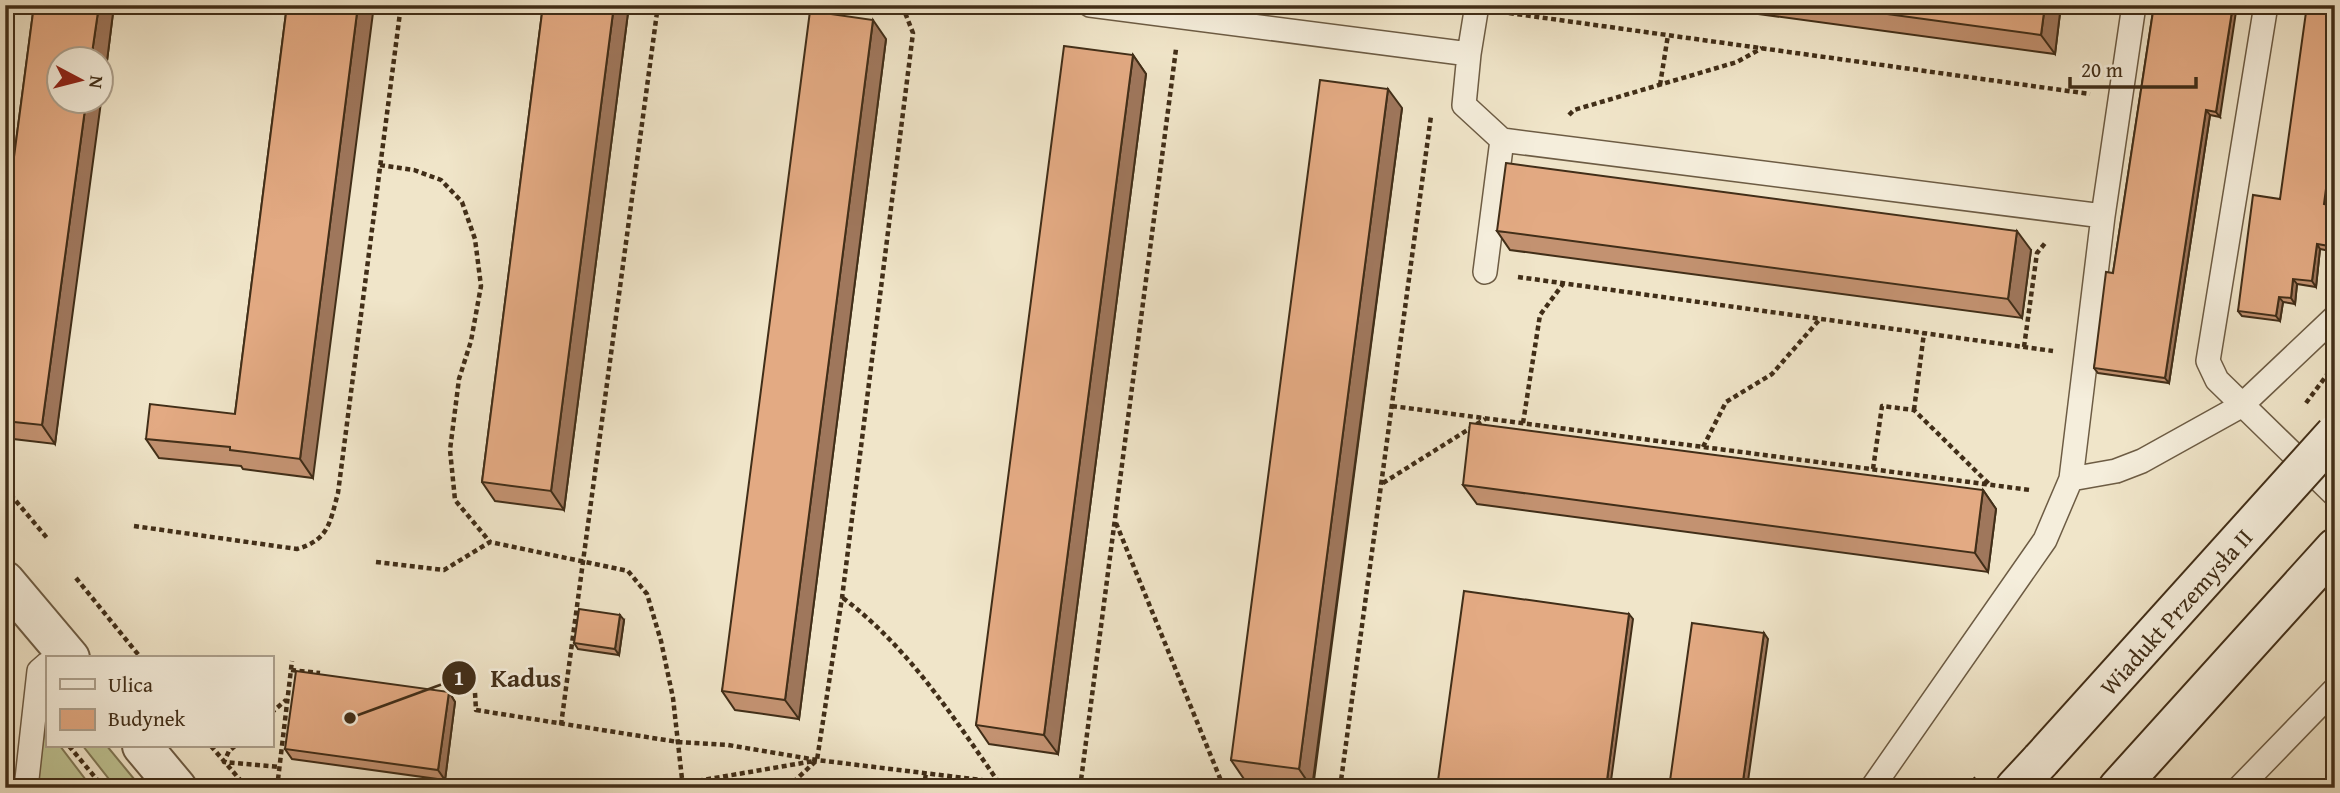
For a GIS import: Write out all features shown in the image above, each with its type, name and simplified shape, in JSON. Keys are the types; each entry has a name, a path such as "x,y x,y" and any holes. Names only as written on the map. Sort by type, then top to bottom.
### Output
{"main road":[{"name":"Wiadukt Przemysła II","path":"2015,788 2335,434"},
{"path":"2118,788 2335,548"},
{"path":"5,581 52,656"},
{"path":"144,748 177,788"}],"lane":[{"path":"1090,5 1469,54"},
{"path":"1872,788 2045,540 2068,487 2134,5"},
{"path":"2266,5 2208,361 2217,380 2241,406 2335,495"},
{"path":"1477,7 1464,105 1502,140 2103,216"},
{"path":"1486,272 1502,140"},
{"path":"2068,487 2142,461 2241,406 2335,317"},
{"path":"2239,788 2335,688"},
{"path":"26,788 46,700"}],"path":[{"path":"134,526 297,549 317,541 326,532 338,493 401,5"},
{"path":"561,725 658,5"},
{"path":"787,788 817,760 842,598 913,33 902,5"},
{"path":"1477,7 2120,98"},
{"path":"1080,788 1180,18"},
{"path":"1660,85 1668,35"},
{"path":"1540,145 1574,110 1737,62 1762,48"},
{"path":"1340,788 1432,112"},
{"path":"380,165 414,170 441,180 462,202 475,239 481,286 471,341 459,379 450,450 455,500 490,542 628,571 646,594 661,641 673,698 683,785"},
{"path":"2024,346 2037,253 2071,212"},
{"path":"1486,272 2086,355"},
{"path":"1523,423 1539,315 1564,283"},
{"path":"1703,447 1726,402 1772,374 1820,318"},
{"path":"1914,410 1924,333"},
{"path":"1392,406 1990,485 2068,487"},
{"path":"1873,470 1882,406 1914,410 1990,485"},
{"path":"1382,484 1486,418"},
{"path":"5,488 47,538"},
{"path":"1115,522 1224,788"},
{"path":"376,562 444,570 490,542"},
{"path":"76,578 139,656"},
{"path":"842,598 887,640 944,702 997,781"},
{"path":"277,788 292,661"},
{"path":"290,670 320,673"},
{"path":"475,693 476,710 561,725 1045,788"},
{"path":"273,711 287,699"},
{"path":"71,748 104,788"},
{"path":"213,748 247,788"},
{"path":"224,762 232,748"},
{"path":"656,788 817,760"},
{"path":"224,762 280,767"},
{"path":"924,788 926,772"}],"green space":[{"path":"45,726 46,748 62,748 92,788 36,788"},
{"path":"85,748 109,748 139,785 136,788 116,788"}],"building":[{"path":"34,5 99,5 93,46 46,46 46,116 84,116 42,425 5,421 5,225"},
{"path":"287,5 358,5 300,459 230,450 230,447 146,439 150,404 235,414"},
{"path":"543,5 614,5 551,491 482,482"},
{"path":"1821,5 2045,5 2041,35"},
{"path":"2154,5 2233,5 2216,112 2206,110 2165,378 2094,368 2106,272 2113,273"},
{"path":"2307,5 2335,5 2335,120 2324,204 2335,207 2335,247 2317,244 2312,281 2293,279 2291,298 2279,297 2276,316 2238,311 2253,195 2280,199"},
{"path":"810,11 873,20 785,700 722,691"},
{"path":"1064,46 1133,55 1044,735 976,725"},
{"path":"1320,80 1388,89 1299,769 1231,760"},
{"path":"1506,163 2017,231 2008,299 1497,231"},
{"path":"1470,423 1983,490 1975,553 1463,485"},
{"path":"1464,591 1629,614 1606,788 1437,788"},
{"path":"579,609 620,615 615,649 574,643"},
{"path":"1692,623 1764,633 1742,788 1669,788"},
{"path":"296,671 449,692 438,770 285,749"}],"place":[{"name":"Kadus","path":"350,718"}]}
